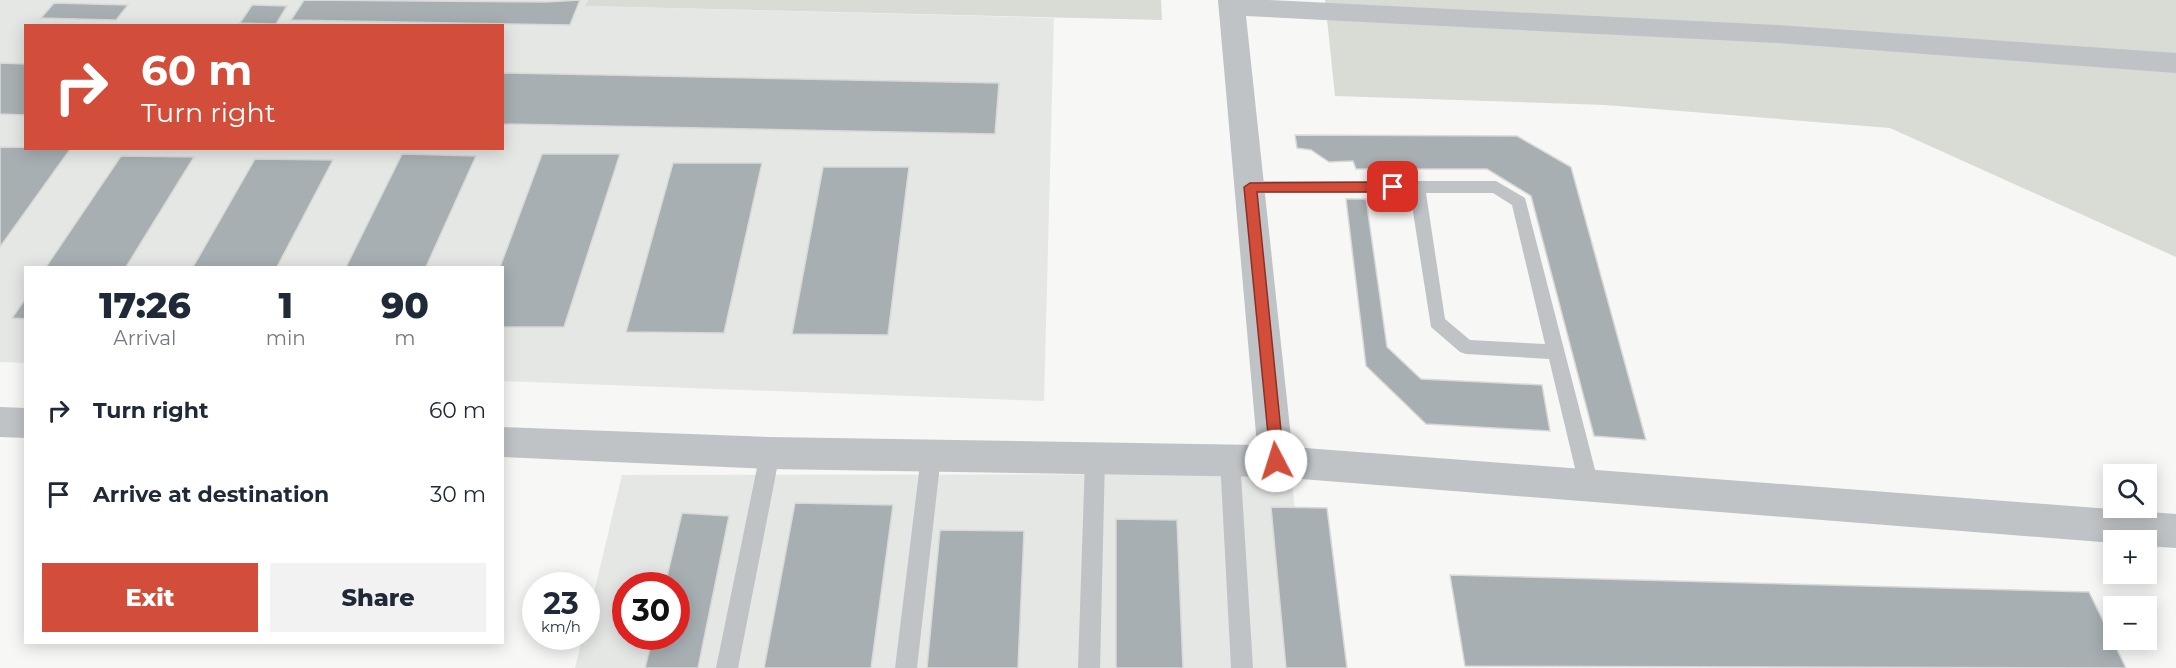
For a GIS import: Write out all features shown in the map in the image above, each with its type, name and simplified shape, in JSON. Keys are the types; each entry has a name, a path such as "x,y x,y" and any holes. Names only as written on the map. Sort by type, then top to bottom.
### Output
{"street":[{"path":"1276,461 1232,4 1777,34 2176,63"},
{"path":"0,422 24,423"},
{"path":"504,442 770,453 1276,461 2176,531"}],"lane":[{"path":"1250,187 1496,188 1519,202 1589,485"},
{"path":"1417,187 1437,322 1466,346 1556,352"},
{"path":"727,668 770,453"},
{"path":"906,668 931,456"},
{"path":"1089,668 1095,459"},
{"path":"1230,459 1242,668"}],"shaded area":[{"path":"0,0 588,0 586,6 1054,18 1044,401 504,381 504,266 24,266 24,363 0,362"},
{"path":"588,0 1161,0 1162,20 585,6"},
{"path":"1325,0 2176,0 2176,257 1890,128 1605,105 1335,96"},
{"path":"1291,474 1312,668 575,668 580,650 600,650 599,572 622,475"}],"building":[{"path":"304,0 546,2 580,0 570,25 291,20"},
{"path":"54,3 128,5 116,20 41,18"},
{"path":"252,5 287,6 276,24 240,23"},
{"path":"0,63 24,64 24,115 0,114"},
{"path":"504,73 999,83 995,134 504,124"},
{"path":"1295,135 1517,136 1571,167 1646,440 1594,436 1531,196 1487,169 1356,169 1353,161 1329,162 1311,150 1297,148"},
{"path":"0,147 24,147 24,150 70,150 0,247"},
{"path":"402,154 476,156 426,266 346,266"},
{"path":"542,154 620,154 564,327 504,327 504,266 500,266"},
{"path":"121,156 194,157 127,266 47,266"},
{"path":"255,159 333,160 278,266 194,266"},
{"path":"673,163 762,163 724,333 626,332"},
{"path":"823,167 909,167 888,335 792,334"},
{"path":"1346,199 1366,199 1387,347 1421,379 1542,385 1550,431 1426,424 1366,366"},
{"path":"24,301 24,319 12,318"},
{"path":"795,503 893,505 871,668 764,668"},
{"path":"1271,507 1327,508 1347,668 1286,668"},
{"path":"682,513 729,516 698,668 645,668 650,650 690,650 690,572 668,572"},
{"path":"1116,519 1177,520 1183,668 1116,668"},
{"path":"940,530 1024,531 1018,668 927,668"},
{"path":"1450,575 2089,592 2103,621 2103,650 2117,650 2126,668 1465,666"}],"route":[{"path":"1276,461 1250,187 1393,187"}]}
